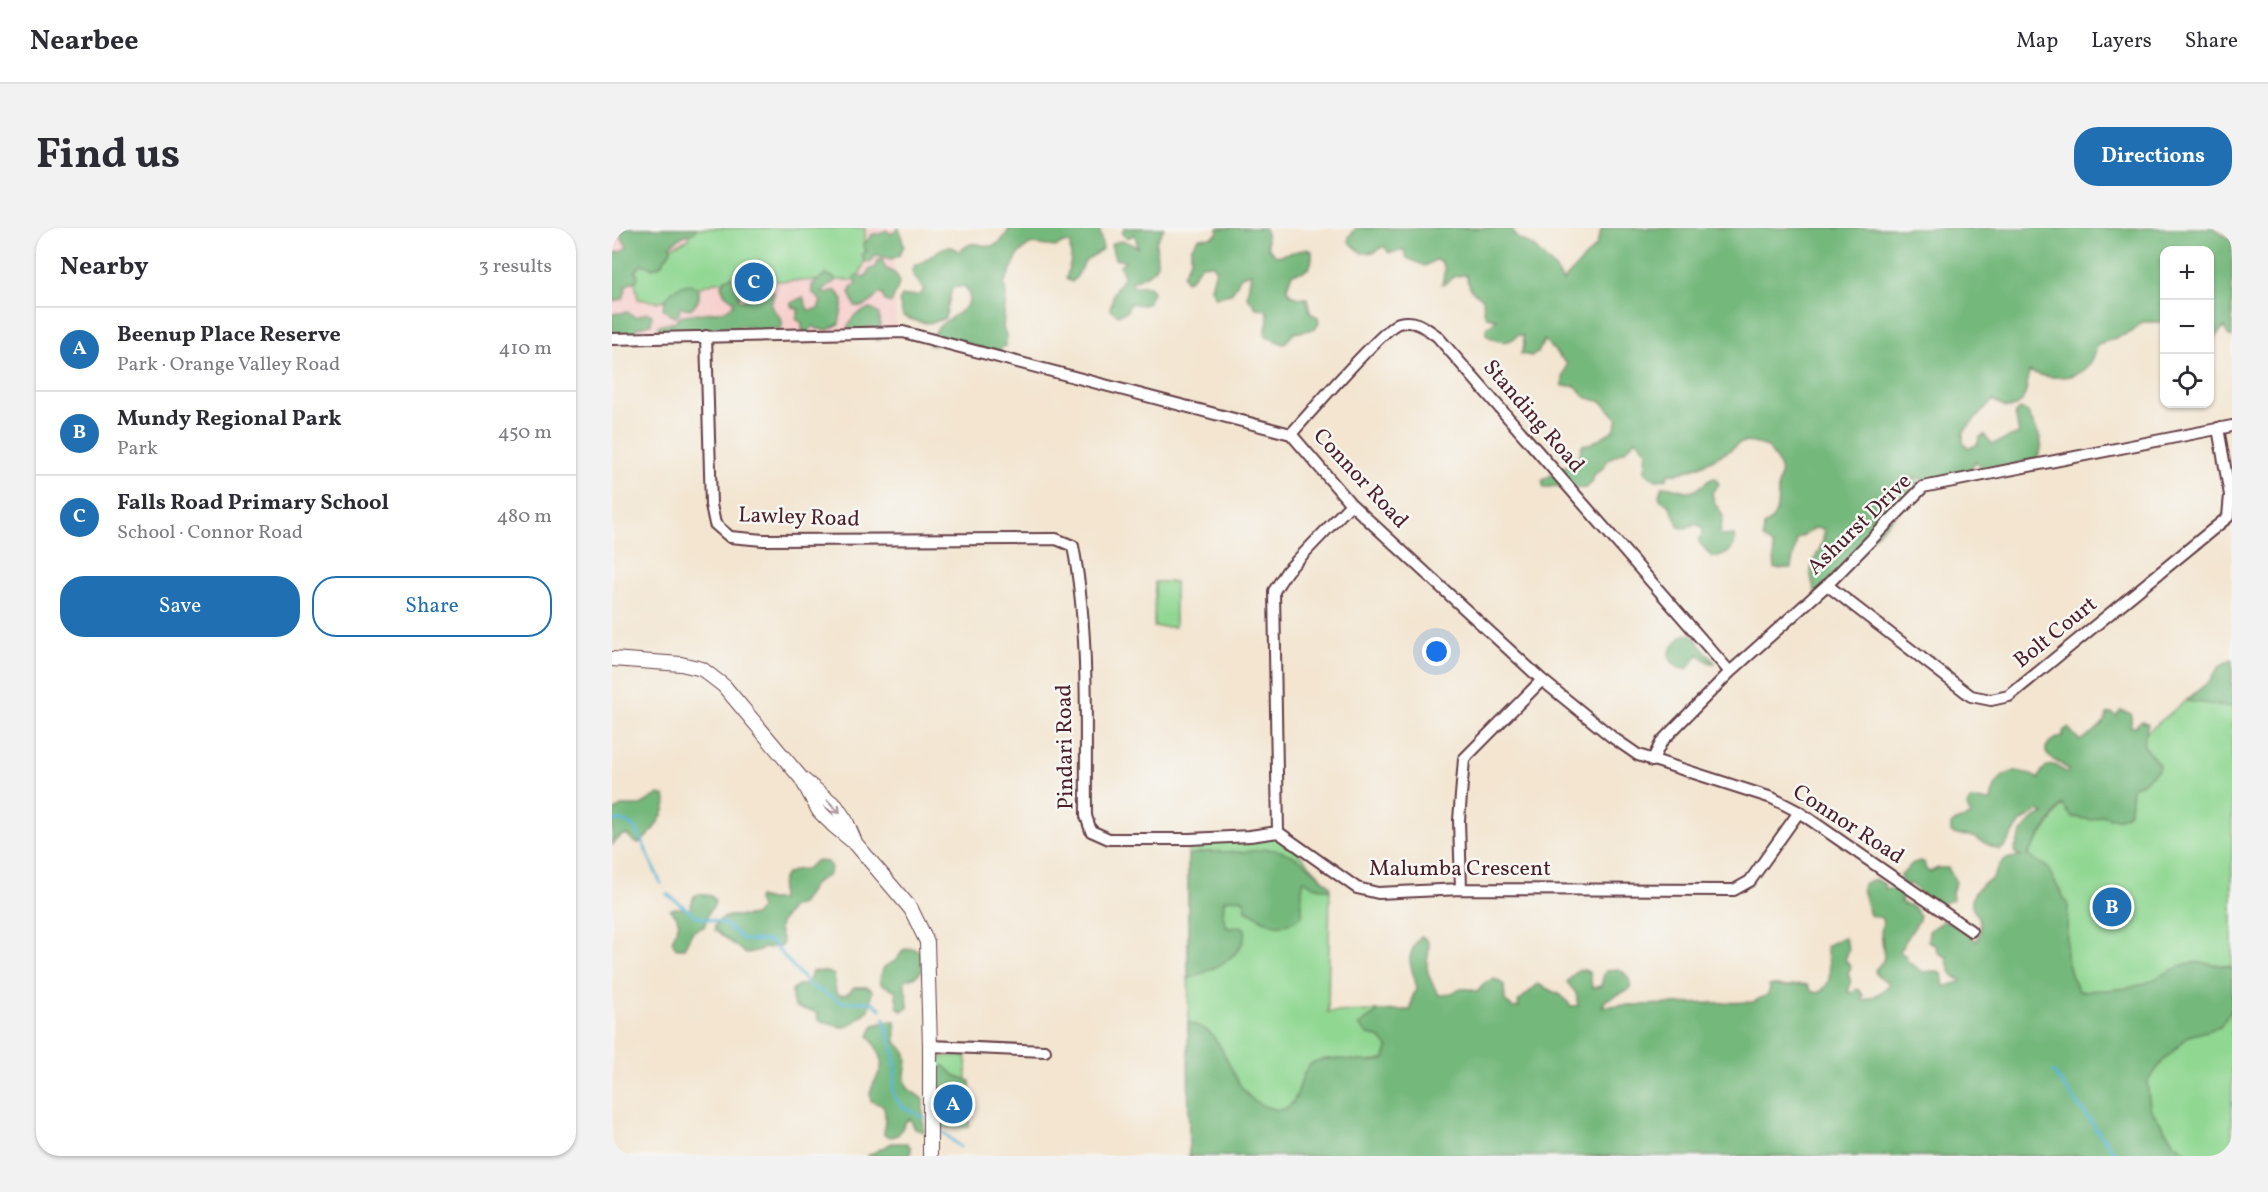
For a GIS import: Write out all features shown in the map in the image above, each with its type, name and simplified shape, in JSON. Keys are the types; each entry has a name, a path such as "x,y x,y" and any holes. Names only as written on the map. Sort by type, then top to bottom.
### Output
{"street":[{"name":"Standing Road","path":"1291,434 1396,323 1416,322 1437,336 1730,672"},
{"name":"Connor Road","path":"612,339 903,332 1291,434 1351,504 1542,680 1612,737 1638,755 1652,761 1772,798 1799,813 1971,931"},
{"name":"Lawley Road","path":"706,336 711,505 715,524 730,537 764,540 1056,538 1073,546"},
{"name":"Ashurst Drive","path":"1652,761 1662,741 1730,672 1827,585 1923,487 2232,426"},
{"name":"Bolt Court","path":"1827,585 1971,696 1991,700 2009,696 2229,517 2230,495 2218,428"},
{"path":"1278,832 1274,591 1287,571 1351,504"},
{"name":"Pindari Road","path":"1073,546 1078,572 1084,665 1086,816 1091,831 1109,838 1210,838 1278,832"},
{"path":"612,660 681,664 702,669 724,686 801,778 819,811 856,843 911,909 927,942 930,1156"},
{"path":"1461,889 1459,820 1464,759 1542,680"},
{"name":"Malumba Crescent","path":"1278,832 1357,888 1378,893 1461,889 1734,890 1750,881 1799,813"},
{"path":"930,1046 1045,1051"}],"shaded area":[{"path":"612,228 894,228 896,332 612,339"}],"green space":[{"path":"623,228 696,228 695,232 683,236 670,245 671,250 660,266 652,268 642,264 635,271 638,276 637,280 625,286 623,299 613,301 612,253 627,247 621,236"},
{"path":"689,228 865,228 865,260 858,280 715,282 658,302 638,299 632,265 689,239"},
{"path":"899,228 904,246 899,256 891,259 876,255 870,263 864,261 862,255 867,251 863,245 873,234 880,234 886,230 891,234"},
{"path":"1010,228 1099,228 1103,249 1085,261 1072,282 1066,279 1071,260 1070,243 1063,243 1056,247 1031,244 1019,253 1004,284 1006,294 1003,328 1007,337 1005,346 996,352 946,338 934,346 929,345 938,328 966,306 969,294 964,286 952,288 945,318 934,322 924,323 903,316 899,301 902,296 920,295 924,290 912,273 915,265 948,247 960,252 970,244 992,246 1005,237"},
{"path":"1124,228 1164,228 1156,242 1157,264 1148,274 1132,282 1133,286 1149,286 1153,292 1148,303 1143,305 1130,303 1127,311 1118,315 1110,309 1114,292 1124,276 1120,266 1125,261 1115,259 1111,245 1125,242 1138,248 1135,234 1127,238 1122,234"},
{"path":"1218,228 1265,228 1268,248 1276,256 1307,249 1312,251 1312,262 1308,268 1292,274 1287,288 1294,297 1307,298 1310,313 1318,317 1319,323 1315,329 1294,333 1284,344 1267,337 1265,333 1268,314 1265,309 1256,308 1247,296 1251,273 1241,276 1231,293 1215,297 1211,288 1216,269 1212,264 1201,265 1191,279 1186,281 1183,275 1191,259 1191,248 1199,238 1217,234"},
{"path":"1356,228 1513,228 1513,233 1517,238 1533,246 1556,270 1563,281 1596,246 1602,228 2214,228 2232,241 2232,338 2224,327 2214,339 2214,246 2160,246 2160,322 2142,322 2132,332 2098,344 2086,368 2071,376 2053,377 2029,371 2025,396 2018,405 2006,408 1993,400 1963,432 1963,442 1968,448 1977,445 1980,437 1984,435 1993,444 2019,434 2015,413 2020,409 2027,411 2041,441 2040,453 2036,459 1984,471 1975,461 1972,468 1964,474 1930,483 1916,477 1915,479 1923,487 1816,595 1811,571 1823,541 1824,529 1815,528 1797,539 1791,568 1775,569 1773,546 1763,538 1764,526 1773,518 1777,510 1781,473 1768,447 1743,442 1699,466 1684,472 1668,473 1667,479 1656,480 1645,472 1647,451 1636,439 1625,451 1608,459 1603,468 1594,475 1592,483 1585,488 1567,489 1555,486 1544,488 1542,481 1578,460 1582,445 1592,443 1614,430 1618,419 1602,402 1585,397 1576,386 1563,386 1567,364 1544,340 1538,353 1531,356 1521,354 1524,346 1523,336 1518,335 1502,342 1486,334 1486,328 1497,319 1487,317 1484,312 1483,299 1471,290 1466,275 1455,276 1442,284 1445,269 1441,261 1435,260 1425,266 1407,258 1404,250 1389,253 1384,246 1375,252 1362,253 1349,242 1349,237"},
{"path":"882,259 885,268 896,274 899,282 891,303 885,301 882,294 878,294 868,304 855,306 849,293 857,284 854,277 857,275 865,278 869,270 876,267 877,261"},
{"path":"826,274 835,278 835,281 822,292 827,294 835,290 843,299 839,324 828,330 817,329 814,326 807,332 802,332 802,323 796,319 799,310 791,306 791,303 803,297 808,310 818,309 821,301 812,292 812,285"},
{"path":"733,276 746,286 738,298 741,301 749,299 755,291 772,290 774,293 771,306 781,320 780,330 768,328 765,332 754,331 752,327 742,326 722,328 709,333 660,334 658,332 658,326 674,322 683,315 725,311 733,305 734,301 724,293 721,286 725,279"},
{"path":"691,284 698,287 697,302 690,309 680,307 676,317 670,315 663,308 669,294 681,286"},
{"path":"868,309 879,314 880,340 876,340 873,328 870,327 852,335 848,326 855,315"},
{"path":"627,312 635,317 647,313 652,315 651,324 637,328 634,333 612,336 612,314"},
{"path":"1715,478 1719,484 1712,492 1714,502 1723,516 1720,533 1722,536 1734,535 1735,540 1732,548 1726,554 1712,557 1699,542 1703,534 1702,527 1695,524 1685,528 1679,527 1670,506 1660,499 1659,495 1662,486 1690,492"},
{"path":"1155,582 1175,582 1175,627 1154,627"},
{"path":"1687,634 1692,635 1715,663 1710,663 1698,654 1687,669 1675,665 1669,654 1679,639"},
{"path":"2232,659 2232,707 2186,701 2212,679 2221,665"},
{"path":"2232,667 2232,1156 1189,1156 1188,839 1278,832 1330,886 1328,1012 1954,998 1988,912 2067,798 2212,679"},
{"path":"2121,710 2131,714 2131,727 2142,721 2148,724 2143,744 2159,765 2158,769 2144,782 2132,787 2130,811 2120,818 2102,815 2092,820 2072,817 2062,804 2027,855 2047,867 2068,906 2066,956 2079,991 2132,987 2147,983 2191,963 2229,966 2232,969 2232,1009 2220,1027 2189,1036 2163,1061 2147,1082 2150,1108 2173,1141 2191,1156 1189,1156 1188,1022 1209,1032 1217,1041 1247,1094 1256,1102 1280,1110 1293,1102 1305,1071 1317,1061 1334,1059 1370,1062 1385,1059 1388,1046 1378,1037 1368,1035 1359,1025 1379,1011 1411,1010 1413,995 1417,990 1410,958 1421,936 1428,942 1428,971 1439,995 1461,989 1477,992 1486,982 1495,979 1504,985 1505,1001 1513,1008 1519,1007 1518,1002 1538,984 1562,996 1571,1006 1578,1006 1576,993 1567,982 1578,970 1590,973 1592,988 1601,986 1607,970 1618,969 1628,977 1630,989 1606,1000 1602,1006 1753,1002 1767,995 1769,985 1804,984 1817,993 1823,989 1829,979 1826,946 1843,937 1849,949 1845,960 1851,967 1848,973 1851,983 1848,992 1859,990 1863,995 1862,1000 1878,995 1890,984 1876,974 1875,970 1883,961 1884,956 1882,918 1870,915 1862,889 1863,884 1875,879 1884,884 1885,889 1898,889 1902,895 1901,903 1914,907 1919,915 1919,920 1899,951 1907,957 1906,960 1923,972 1935,971 1942,974 1944,987 1960,982 1961,980 1954,977 1950,971 1947,957 1938,953 1935,945 1928,941 1929,931 1944,921 1961,928 1977,941 1981,925 1973,909 1974,894 1984,883 1992,879 2003,861 2023,856 2014,851 2022,833 2028,824 2044,814 2039,811 2021,822 2004,847 1999,850 1971,836 1956,835 1951,832 1951,825 1971,816 1967,807 1971,800 1991,801 1997,784 2007,774 2022,772 2039,779 2044,769 2055,765 2067,773 2068,770 2065,767 2048,756 2046,748 2049,743 2062,737 2064,730 2068,728 2080,741 2100,727 2107,714 2112,713 2116,716"},
{"path":"659,794 665,796 665,808 649,834 639,843 634,842 628,835 622,835 612,845 612,813 621,806 639,806"},
{"path":"1265,849 1284,852 1301,861 1330,886 1330,890 1314,886 1304,880 1301,894 1302,916 1286,925 1267,922 1246,910 1241,898 1224,900 1223,915 1227,927 1241,926 1245,929 1240,948 1216,967 1188,979 1188,856 1206,852 1245,852"},
{"path":"815,861 828,862 831,868 828,876 815,884 801,904 792,907 780,923 782,946 746,954 715,930 715,925 725,917 757,914 760,908 758,897 781,900 781,886 785,876 793,870 807,869"},
{"path":"1924,862 1926,870 1930,872 1938,868 1948,868 1956,882 1952,892 1953,899 1939,903 1925,896 1912,884 1903,886 1900,875 1911,864"},
{"path":"699,894 711,896 715,900 714,906 709,911 704,927 693,931 684,948 676,948 672,941 679,923 676,915 670,910 690,909 694,896"},
{"path":"912,948 921,952 922,970 916,976 905,980 908,1008 901,1011 898,1008 895,990 881,984 880,978 884,967 897,960 903,950"},
{"path":"812,971 834,975 836,993 841,995 854,987 867,987 872,990 869,1010 850,1025 842,1027 819,1020 816,1012 795,1006 792,990 798,985 805,985"},
{"path":"895,1021 896,1042 906,1054 905,1079 908,1088 923,1100 924,1132 915,1129 910,1119 905,1122 898,1135 892,1137 884,1135 884,1106 871,1101 871,1090 882,1064 879,1052 869,1036 874,1025"},
{"path":"943,1056 966,1056 969,1127 939,1128 936,1065"},
{"path":"945,1066 954,1075 970,1081 970,1093 951,1119 941,1121 934,1118 935,1077 941,1067"},
{"path":"892,1143 907,1143 911,1148 910,1156 867,1156"}],"waterway":[{"path":"612,820 626,822 637,830 661,884"},
{"path":"667,894 696,916 725,924 744,940 771,941 808,984 841,1002 872,1002 881,1009"},
{"path":"884,1019 896,1068 893,1094 901,1106 925,1118"},
{"path":"2053,1072 2117,1156"},
{"path":"943,1132 960,1147"}],"place":[{"name":"Falls Road Primary School","path":"754,282"},
{"name":"Mundy Regional Park","path":"2112,907"},
{"name":"Beenup Place Reserve","path":"953,1104"}]}
